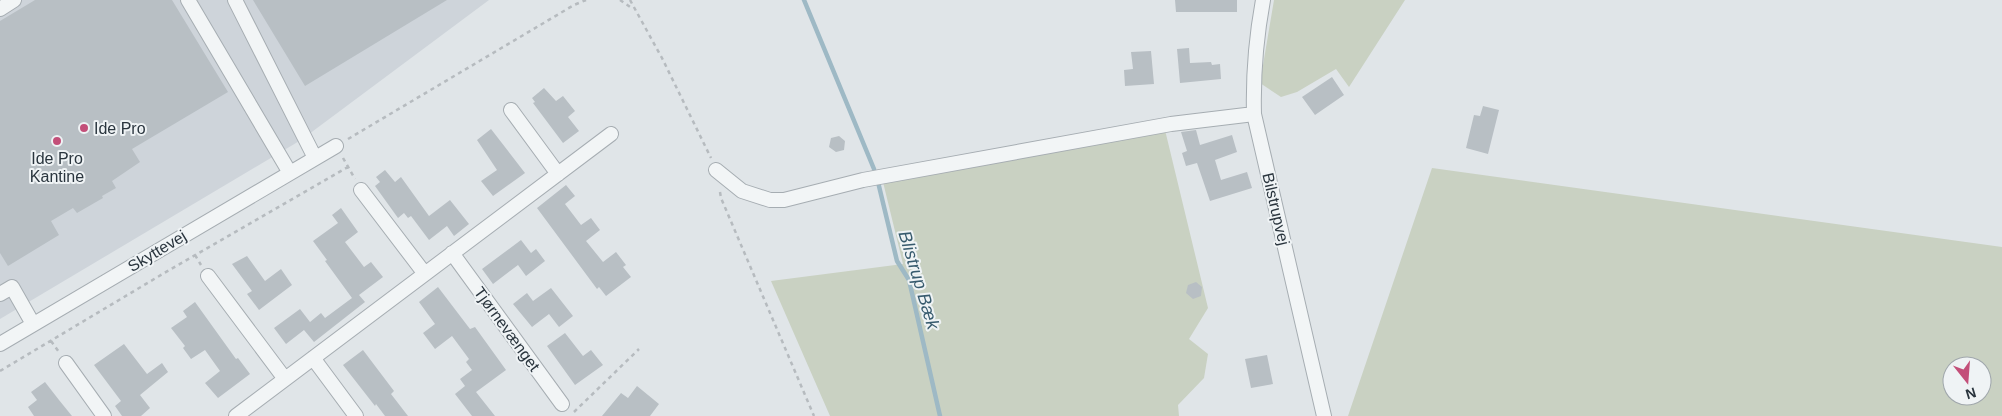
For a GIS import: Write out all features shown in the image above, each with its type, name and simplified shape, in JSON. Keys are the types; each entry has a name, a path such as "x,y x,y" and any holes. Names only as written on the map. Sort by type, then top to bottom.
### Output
{"street":[{"path":"0,9 14,0"},
{"path":"188,0 290,173"},
{"path":"235,0 315,158"},
{"name":"Bilstrupvej","path":"1263,0 1256,37 1253,74 1254,114 1324,416"},
{"path":"511,110 558,174"},
{"path":"716,170 742,191 770,200 784,200 863,180 1171,124 1254,114"},
{"path":"236,416 611,134"},
{"name":"Skyttevej","path":"0,344 336,146"},
{"path":"361,190 425,274"},
{"name":"Tjørnevænget","path":"452,254 566,410"},
{"path":"208,276 285,379"},
{"path":"0,294 12,287 33,324"},
{"path":"313,358 356,416"},
{"path":"66,363 104,416"}],"path":[{"path":"361,190 336,146 574,5 586,0"},
{"path":"620,0 634,9"},
{"path":"630,0 662,58 716,170 721,198 814,416"},
{"path":"0,371 171,269 348,167"},
{"path":"566,410 639,349"}],"shaded area":[{"path":"0,0 489,0 301,140 0,319"}],"green space":[{"path":"1274,0 1405,0 1349,87 1336,69 1297,92 1281,97 1260,83"},
{"path":"1165,130 1208,308 1189,339 1208,354 1204,378 1178,405 1179,416 830,416 771,281 903,264 883,182"},
{"path":"1432,168 2002,247 2002,416 1348,416"}],"building":[{"name":"Ide Pro","path":"35,0 172,0 228,92 132,149 140,162 112,181 116,188 77,213 73,208 51,221 59,235 8,266 0,253 0,21"},
{"path":"253,0 447,0 305,86"},
{"path":"1175,0 1237,0 1237,12 1176,12"},
{"path":"1189,48 1190,63 1211,62 1212,65 1220,64 1221,79 1180,83 1177,49"},
{"path":"1151,51 1154,84 1125,86 1124,70 1133,69 1131,52"},
{"path":"1332,77 1344,95 1315,115 1302,97"},
{"path":"544,88 556,101 563,96 575,111 568,117 579,131 563,143 533,103 535,102 532,98"},
{"path":"1483,106 1499,110 1488,154 1466,148 1474,115 1480,116"},
{"path":"491,129 525,173 493,196 481,181 497,170 477,140"},
{"path":"1196,130 1200,145 1232,135 1237,152 1215,160 1221,180 1247,172 1252,188 1210,201 1197,163 1186,166 1182,153 1187,151 1181,132"},
{"path":"839,136 845,141 844,150 836,152 829,147 831,138"},
{"path":"385,170 395,182 401,177 429,216 450,200 469,224 454,236 447,226 429,240 411,216 408,218 404,213 398,218 375,186 380,182 376,177"},
{"path":"566,185 575,196 565,204 581,225 591,218 600,230 586,241 603,262 616,252 626,265 623,267 631,277 606,296 599,287 597,289 537,208"},
{"path":"341,208 358,232 345,242 364,267 371,262 383,277 359,295 365,302 314,342 304,330 286,344 274,328 300,309 310,322 321,313 325,318 352,298 313,241 338,223 332,215"},
{"path":"521,240 531,253 536,249 545,261 526,276 518,265 493,284 482,269"},
{"path":"247,256 265,281 281,269 292,285 259,310 247,294 252,291 232,264"},
{"path":"1196,282 1202,287 1201,296 1193,299 1186,293 1188,285"},
{"path":"438,287 470,329 475,327 506,370 476,392 495,416 472,416 455,394 465,386 460,379 472,370 466,362 469,359 452,336 435,349 423,333 435,324 419,302"},
{"path":"551,288 573,316 559,327 549,314 532,327 513,304 527,293 533,301"},
{"path":"195,302 236,359 238,358 250,374 218,398 205,383 220,371 205,350 191,359 183,348 185,346 171,328 187,317 183,311"},
{"path":"565,333 583,356 591,350 603,365 575,385 547,346"},
{"path":"124,344 147,374 162,363 168,372 140,395 150,408 141,416 122,416 115,406 121,401 94,365"},
{"path":"363,350 394,391 391,394 408,416 385,416 343,365"},
{"path":"1267,355 1273,384 1251,388 1245,359"},
{"path":"45,382 72,416 34,416 28,407 37,400 31,392"},
{"path":"637,386 659,404 650,416 602,416 621,393 628,398"}],"waterway":[{"name":"Blistrup Bæk","path":"804,0 874,169"},
{"name":"Blistrup Bæk","path":"878,182 897,261 909,280 940,416"}],"place":[{"name":"Ide Pro","path":"84,128"},
{"name":"Ide Pro Kantine","path":"57,141"}]}
